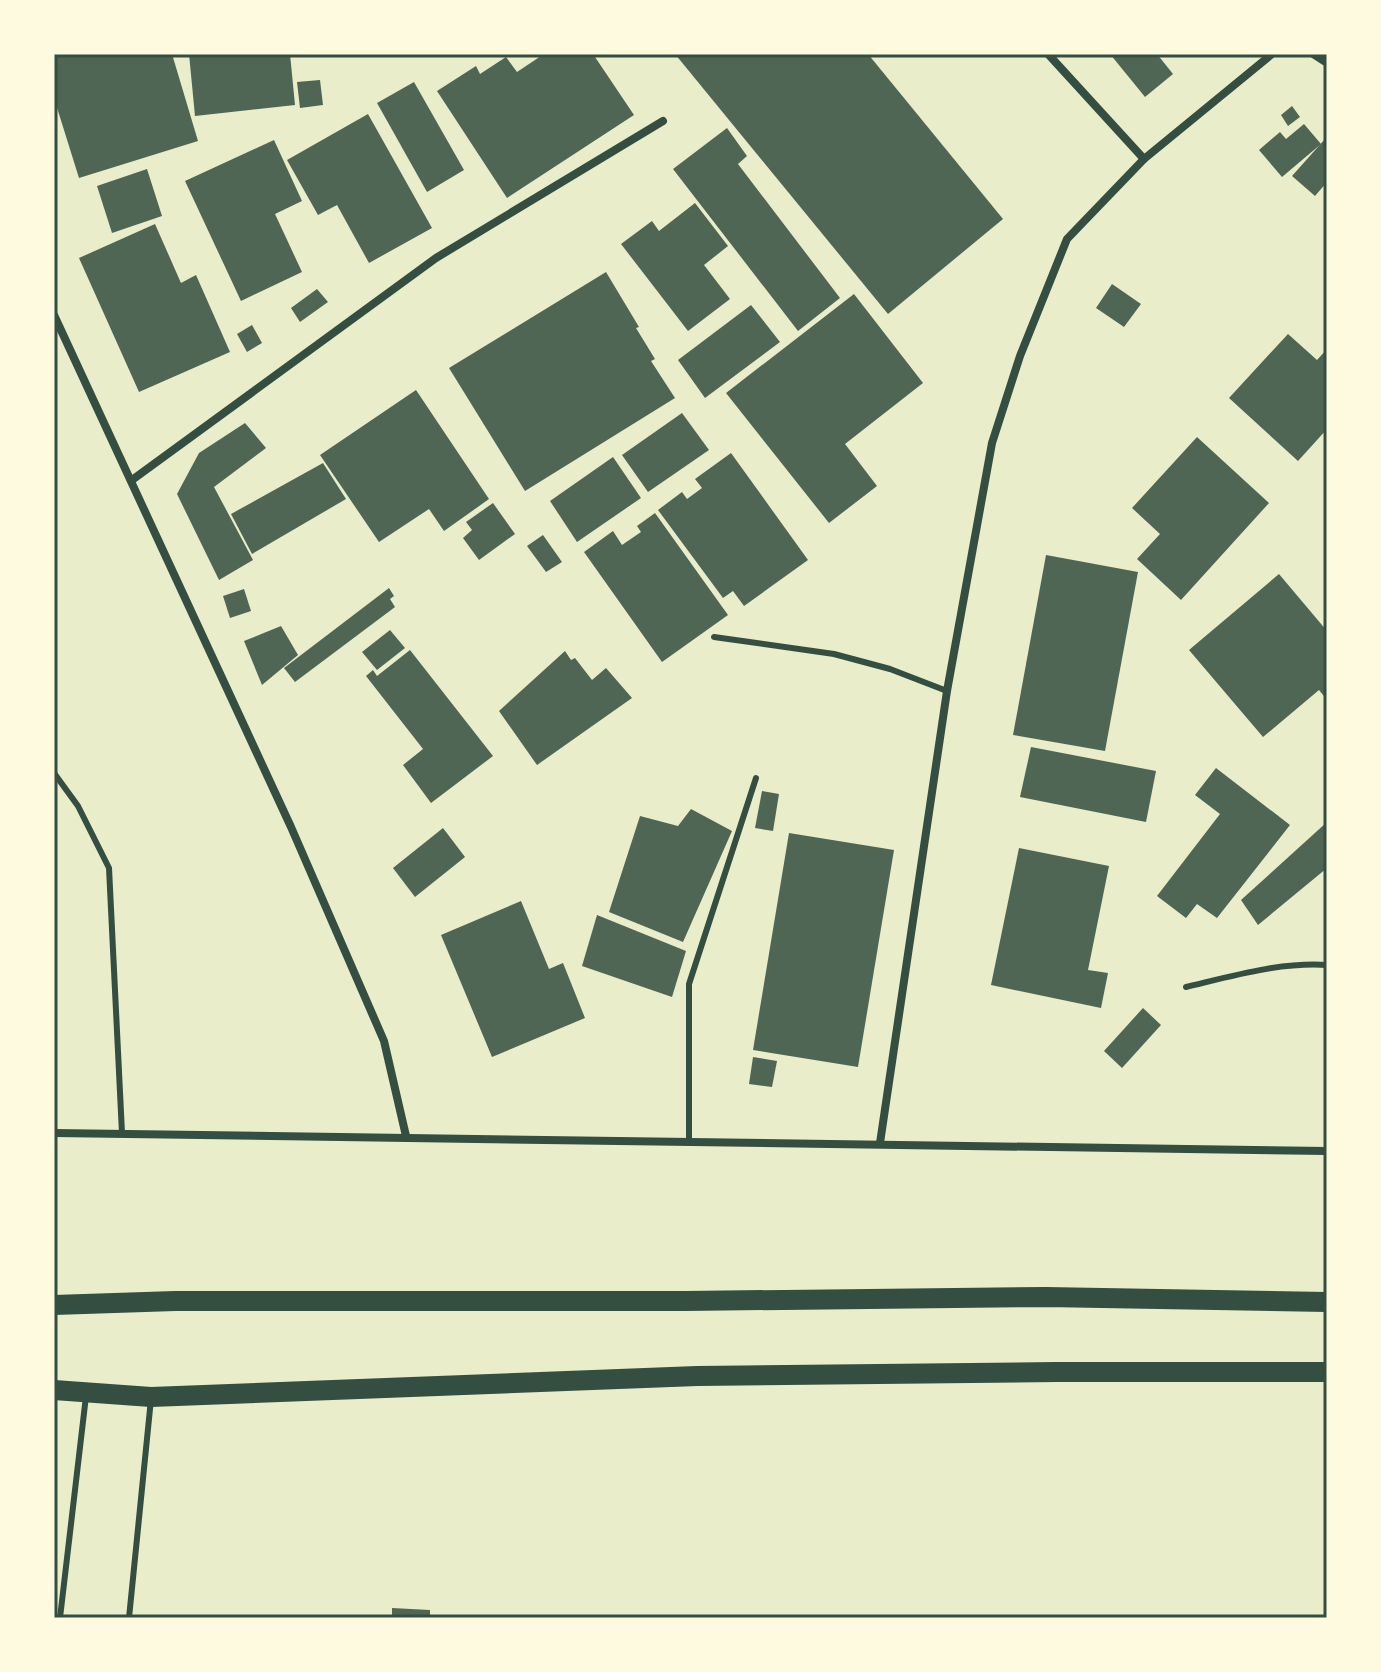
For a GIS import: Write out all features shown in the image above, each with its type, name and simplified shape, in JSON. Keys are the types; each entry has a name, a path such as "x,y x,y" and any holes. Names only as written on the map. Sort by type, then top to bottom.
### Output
{"main road":[{"path":"54,1305 175,1301 1046,1297 1327,1302"},
{"path":"54,1390 151,1397 697,1376 1327,1372"}],"street":[{"path":"1048,54 1144,159"},
{"path":"880,1143 947,691 992,443 1020,356 1067,239 1144,159 1272,54"},
{"path":"1313,54 1327,63"},
{"path":"132,480 436,258 663,121"},
{"path":"54,315 291,827 384,1041 406,1136"},
{"path":"54,1133 1327,1151"}],"lane":[{"path":"714,637 834,654 890,669 947,691"},
{"path":"54,773 78,806 109,868 122,1133"},
{"path":"689,1141 689,984 756,778"},
{"path":"1186,987 1262,969 1327,965"},
{"path":"60,1618 86,1393"},
{"path":"129,1618 151,1397"}],"building":[{"path":"54,54 172,54 198,141 79,178 54,98"},
{"path":"189,54 290,54 295,105 195,116"},
{"path":"544,54 593,54 634,115 507,198 437,91 476,66 480,74 506,57 517,72"},
{"path":"675,54 868,54 1003,219 888,314"},
{"path":"1110,54 1157,54 1173,74 1145,97"},
{"path":"320,80 323,105 300,108 297,82"},
{"path":"414,82 464,170 427,192 377,103"},
{"path":"1292,106 1300,117 1288,126 1281,115"},
{"path":"368,114 432,228 369,263 337,205 318,215 287,160"},
{"path":"1304,124 1321,144 1282,177 1259,150 1280,132 1286,139"},
{"path":"727,128 747,156 738,164 840,298 798,331 673,169"},
{"path":"1325,139 1327,182 1315,196 1292,176"},
{"path":"274,140 302,201 275,214 302,272 241,301 185,181"},
{"path":"147,169 162,216 112,233 97,186"},
{"path":"695,203 728,246 704,265 730,299 688,331 621,244 652,221 659,231"},
{"path":"155,224 181,283 196,275 230,352 139,392 79,258"},
{"path":"606,272 639,327 636,328 655,359 651,361 675,398 525,491 449,368"},
{"path":"1112,284 1141,304 1124,327 1096,308"},
{"path":"317,289 328,302 300,322 291,308"},
{"path":"854,294 923,383 845,444 877,486 829,523 726,393"},
{"path":"751,305 780,342 705,398 678,360"},
{"path":"252,325 262,343 247,352 237,334"},
{"path":"1288,334 1317,360 1327,349 1327,429 1298,461 1229,398"},
{"path":"416,390 489,499 444,531 429,509 379,542 320,455"},
{"path":"682,413 709,450 648,492 622,455"},
{"path":"245,423 266,448 214,487 253,560 219,580 177,494 199,453"},
{"path":"1197,437 1269,503 1181,600 1137,559 1160,534 1132,508"},
{"path":"731,453 808,560 744,606 733,591 723,598 658,510 682,492 687,499 702,488 695,479"},
{"path":"613,457 641,498 577,542 550,501"},
{"path":"323,463 346,499 252,554 231,514"},
{"path":"493,503 515,534 479,560 463,538 472,530 466,522"},
{"path":"655,513 728,615 662,662 584,552 613,531 622,545 641,532 637,526"},
{"path":"543,535 562,562 546,572 527,546"},
{"path":"1046,555 1138,572 1105,751 1013,735"},
{"path":"1279,574 1327,631 1327,700 1319,690 1263,737 1189,650"},
{"path":"389,588 395,607 295,682 284,668"},
{"path":"244,589 251,611 230,618 223,596"},
{"path":"281,626 298,655 262,685 244,641"},
{"path":"390,630 405,648 377,670 362,652"},
{"path":"410,650 493,756 431,803 403,765 423,749 366,676 373,670 377,676"},
{"path":"565,651 571,660 575,658 592,680 606,668 632,698 537,765 499,711"},
{"path":"1031,747 1156,771 1146,822 1020,797"},
{"path":"1216,768 1290,825 1217,918 1197,904 1186,918 1157,896 1220,814 1195,795"},
{"path":"762,791 779,794 773,831 755,828"},
{"path":"691,809 732,831 683,942 609,912 640,816 678,826"},
{"path":"1327,822 1327,868 1258,925 1241,900"},
{"path":"443,828 465,857 415,897 393,868"},
{"path":"789,833 894,850 858,1067 753,1050"},
{"path":"1019,848 1109,866 1088,970 1108,973 1101,1008 991,985"},
{"path":"521,901 549,969 563,963 585,1018 492,1057 441,935"},
{"path":"597,915 686,951 672,997 582,966"},
{"path":"1143,1008 1161,1025 1122,1068 1104,1051"},
{"path":"753,1057 777,1061 772,1087 749,1084"},
{"path":"392,1608 430,1610 430,1618 392,1618"}]}
